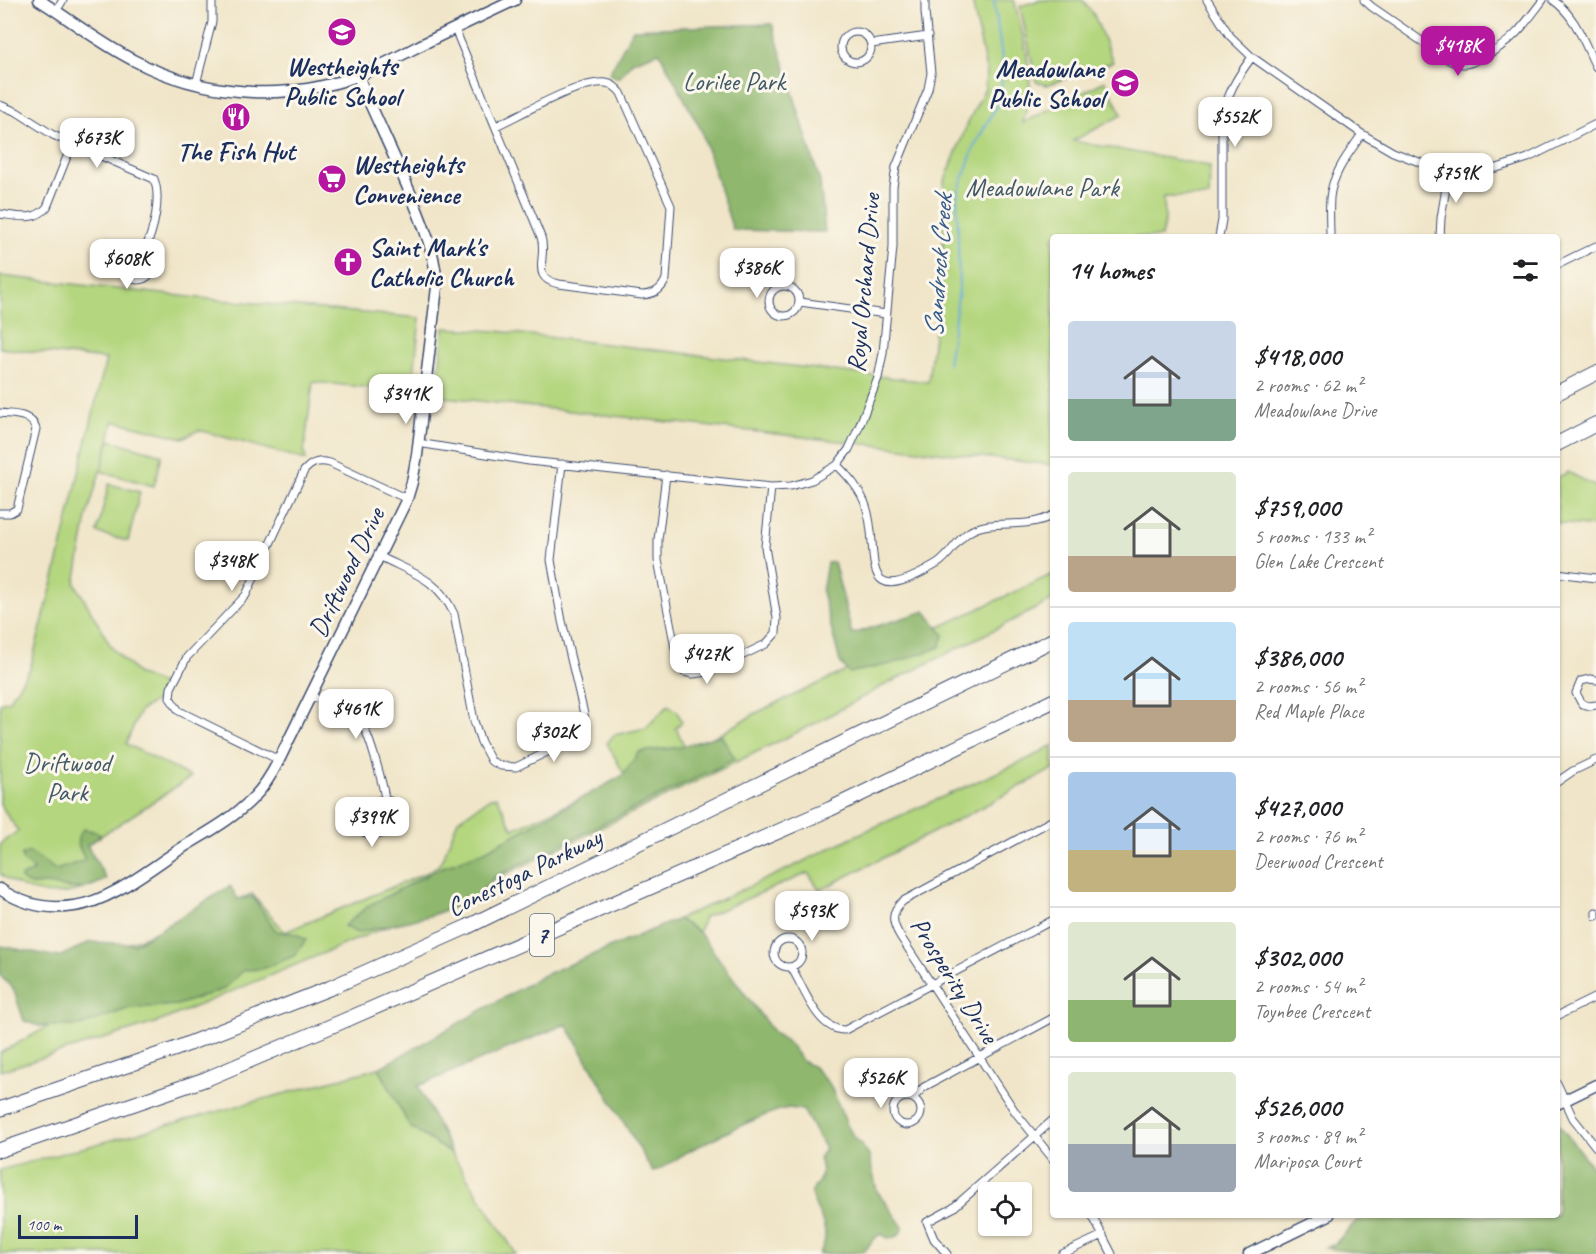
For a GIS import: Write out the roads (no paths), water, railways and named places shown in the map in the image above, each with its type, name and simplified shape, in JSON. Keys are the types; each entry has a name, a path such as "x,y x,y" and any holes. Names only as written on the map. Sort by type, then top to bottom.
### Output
{"highway":[{"path":"1560,391 1596,373"},
{"path":"1560,442 1596,424"},
{"name":"Conestoga Parkway","path":"0,1109 186,1045 330,988 436,941 1050,641"},
{"name":"7","path":"0,1149 206,1078 341,1022 830,809 1050,702"}],"street":[{"path":"39,0 134,60 162,73 196,84 250,91 305,90 358,76 516,0"},
{"path":"56,11 63,0"},
{"path":"196,84 212,21 212,0"},
{"name":"Royal Orchard Drive","path":"418,442 529,461 771,487 791,486 812,480 837,465 849,449 859,428 878,378 893,247 894,177 928,89 931,73 925,12 926,0"},
{"path":"1207,0 1230,36 1252,57 1362,134 1393,152 1427,165 1472,170 1497,168 1527,158 1596,124"},
{"path":"1364,0 1372,8 1449,60 1462,65 1500,49 1515,36 1543,0"},
{"path":"1553,0 1566,10 1576,25 1596,67"},
{"path":"455,29 543,242 541,268 544,277 559,285 642,295 651,294 660,289 666,279 671,206 621,93 616,87 606,83 594,83 578,88 496,126"},
{"path":"854,31 865,35 871,44 869,55 857,62 845,58 840,48 845,35 854,31"},
{"path":"871,44 928,36"},
{"path":"1220,234 1222,220 1224,106 1231,87 1252,57"},
{"name":"Driftwood Drive","path":"0,889 13,898 35,906 75,906 99,899 242,808 260,791 279,760 311,696 406,499 412,482 418,442 437,287 436,265 431,244 358,76"},
{"path":"0,105 7,106 53,135 154,179 157,194 153,233 144,252"},
{"path":"1330,234 1330,198 1333,185 1339,170 1362,134"},
{"path":"0,214 30,217 42,213 47,207 72,144"},
{"path":"1440,234 1449,169"},
{"path":"1560,264 1596,246"},
{"path":"132,251 144,252 153,262 151,273 142,279 129,277 123,268 124,258 132,251"},
{"path":"790,286 797,292 800,302 791,315 781,316 770,307 769,298 778,287 790,286"},
{"path":"800,302 886,314"},
{"path":"0,413 30,419 36,429 17,509 10,513 0,513"},
{"path":"279,760 179,711 170,698 171,688 187,657 246,595 304,471 310,464 320,461 330,463 406,499"},
{"path":"379,556 426,579 447,598 454,614 474,721 491,761 501,766 516,766 570,741 581,731 585,723 551,560 562,464"},
{"path":"837,465 858,488 866,506 874,568 885,581 893,583 938,564 962,538 977,528 990,525 1023,525 1050,516"},
{"path":"666,475 658,540 658,560 677,658 684,672 693,674 708,672 756,649 772,640 776,633 777,618 765,547 771,487"},
{"path":"1560,573 1596,578"},
{"path":"1596,680 1581,681 1576,688 1581,704 1596,705"},
{"path":"311,696 362,722 385,799 396,806 399,813 396,824 386,831 374,835 364,832 359,824 360,812 364,807 385,799"},
{"path":"1560,780 1596,760"},
{"name":"Prosperity Drive","path":"1050,822 898,905 894,912 896,929 931,984 1016,1113 1050,1155"},
{"path":"791,967 821,1018 831,1028 839,1030 852,1027 1050,922"},
{"path":"784,939 793,940 802,950 799,963 791,967 777,963 774,954 776,945 784,939"},
{"path":"1560,1015 1596,997"},
{"path":"913,1098 919,1104 920,1117 911,1125 902,1124 895,1118 894,1113 896,1104 903,1098 913,1098 924,1087 1050,1020"},
{"path":"1596,1086 1561,1102 1596,1147"},
{"path":"947,1254 934,1239 927,1222 953,1208 1050,1122"},
{"path":"1094,1218 1112,1254"},
{"path":"1249,1254 1323,1218"},
{"path":"1062,1254 1103,1235"}],"waterway":[{"name":"Sandrock Creek","path":"948,364 959,290 957,196 974,147 1000,99 1003,66 994,0"}],"place":[{"name":"Westheights Public School","path":"342,32"},
{"name":"Meadowlane Public School","path":"1125,83"},
{"name":"The Fish Hut","path":"236,117"},
{"name":"Westheights Convenience","path":"332,179"},
{"name":"Saint Mark's Catholic Church","path":"348,262"}],"park label":[{"name":"Lorilee Park","path":"734,81"},
{"name":"Meadowlane Park","path":"1042,187"},
{"name":"Driftwood Park","path":"67,777"}]}
